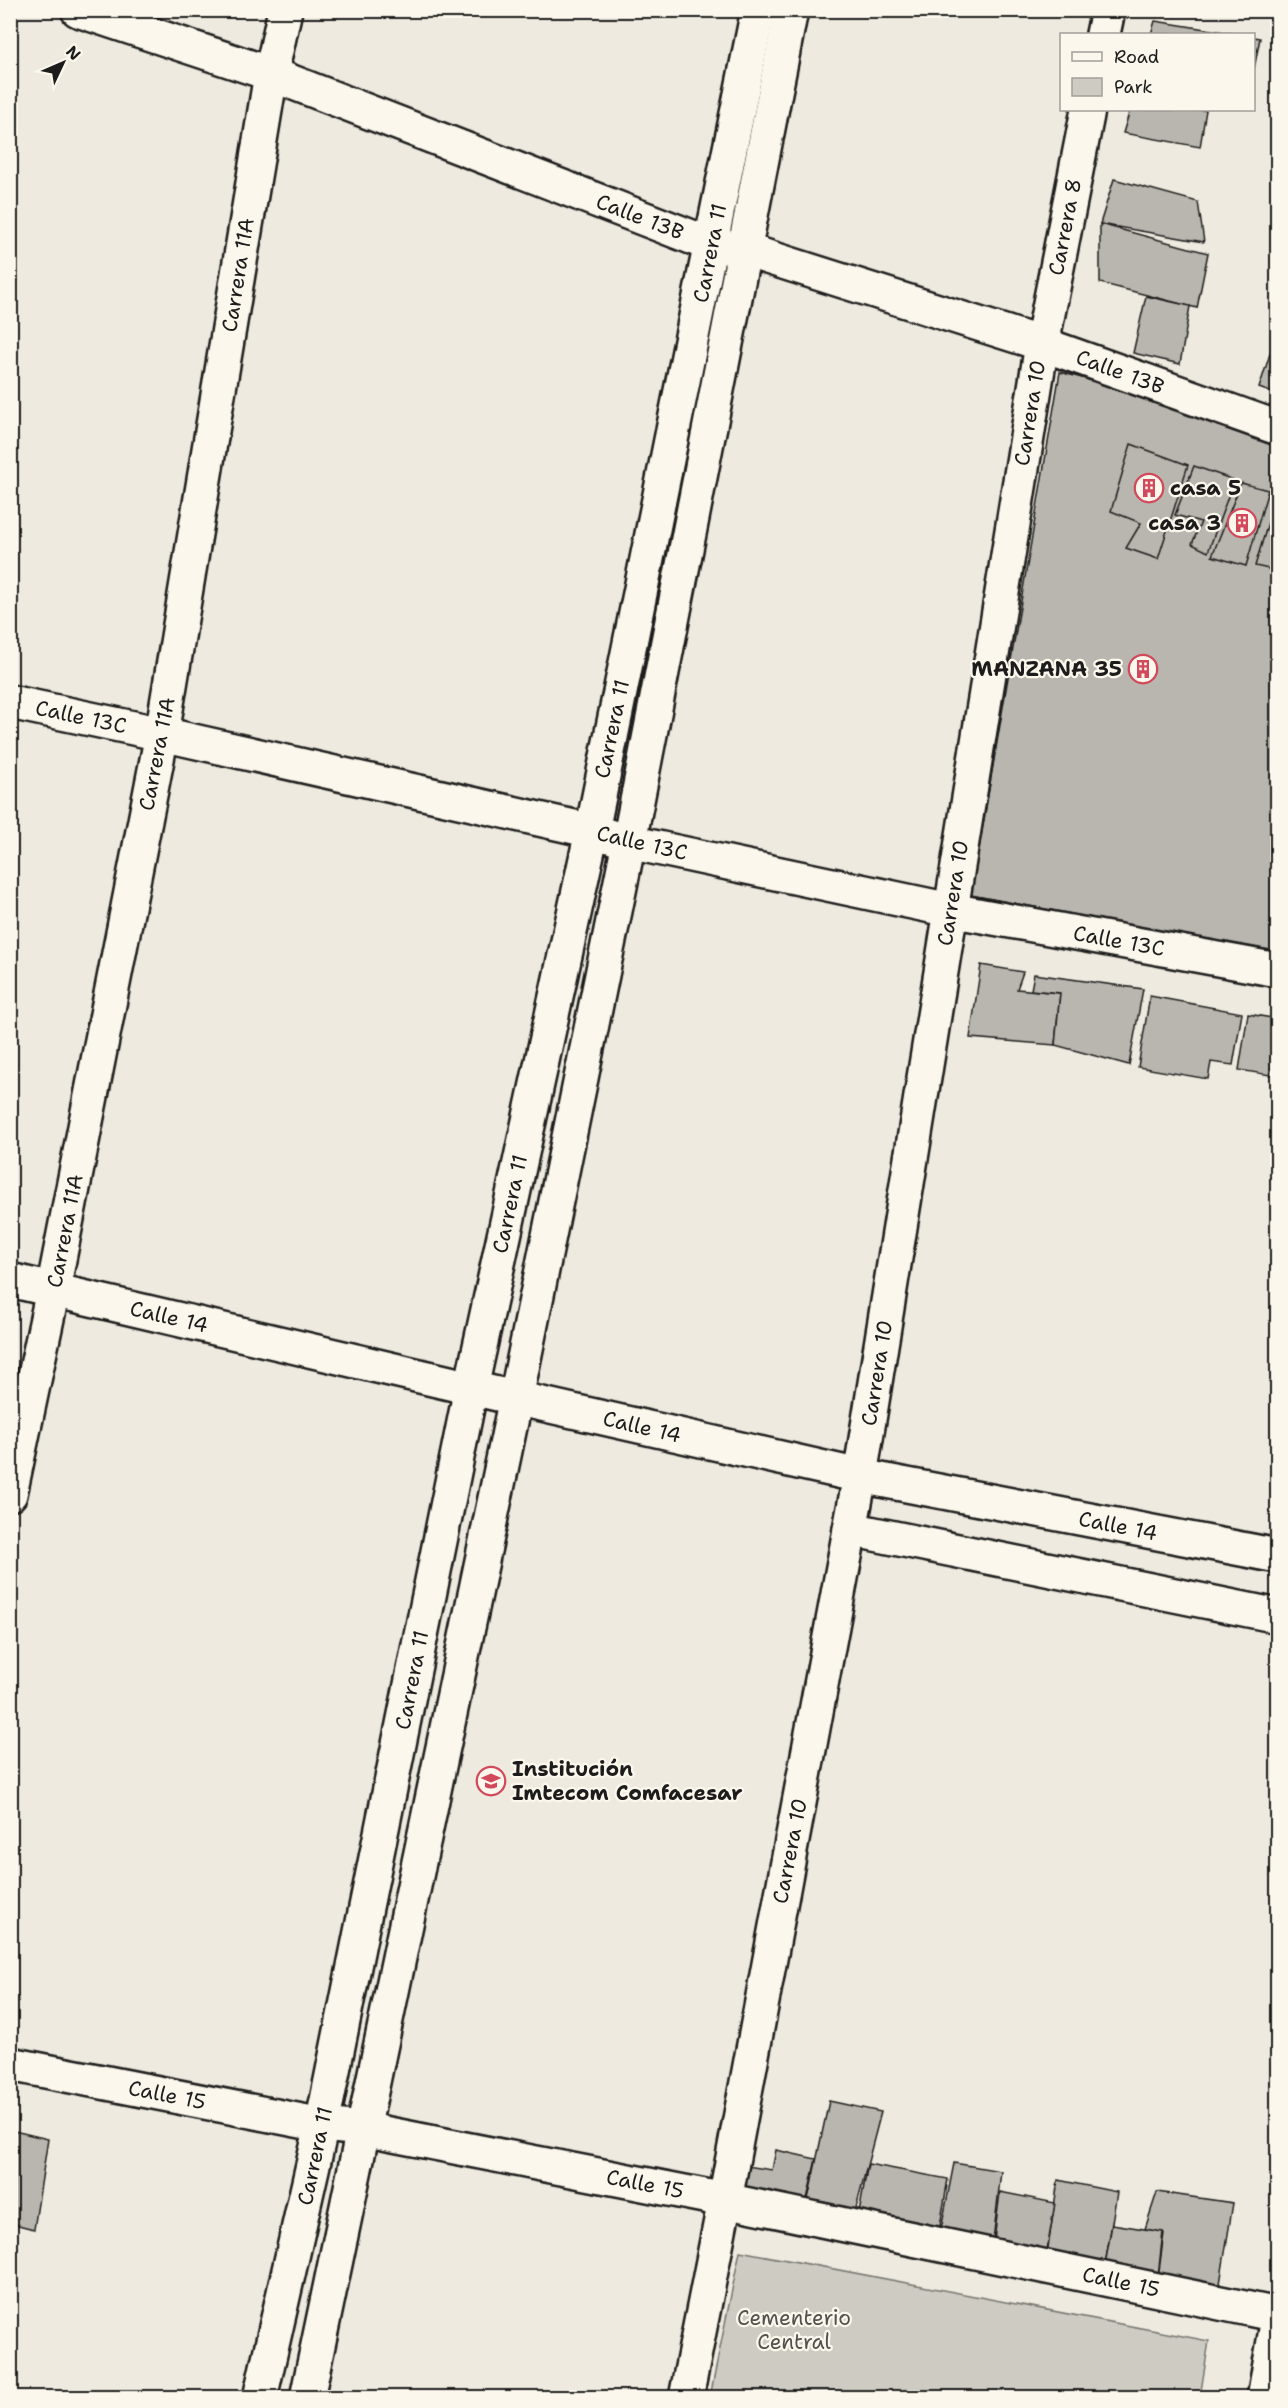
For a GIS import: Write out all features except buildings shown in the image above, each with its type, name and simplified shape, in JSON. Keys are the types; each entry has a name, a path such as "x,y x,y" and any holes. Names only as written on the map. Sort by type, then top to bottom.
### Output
{"street":[{"name":"Calle 13B","path":"78,10 271,74 711,245 745,250 1042,344 1278,429"},
{"name":"Carrera 11A","path":"10,1494 53,1290 162,734 271,74 285,10"},
{"name":"Carrera 11","path":"260,2397 322,2125 471,1388 592,831 758,10"},
{"name":"Carrera 11","path":"307,2397 630,842 791,10"},
{"path":"1103,33 1108,10"},
{"name":"Carrera 8","path":"1042,344 1088,111"},
{"name":"Carrera 10","path":"686,2397 860,1476 1042,344"},
{"name":"Calle 13C","path":"10,702 592,831 630,842 950,910 1278,970"},
{"name":"Calle 14","path":"10,1280 860,1476 1278,1556"},
{"path":"850,1529 1278,1616"},
{"path":"381,1835 423,1844"},
{"name":"Calle 15","path":"10,2064 322,2125 363,2129 725,2200 1278,2316"},
{"path":"1264,2397 1278,2316"}],"green space":[{"name":"Cementerio Central","path":"740,2251 1209,2341 1200,2397 710,2397"}],"place":[{"name":"casa 5","path":"1149,488"},
{"name":"casa 3","path":"1242,523"},
{"name":"MANZANA 35","path":"1143,669"},
{"name":"Institución Imtecom Comfacesar","path":"491,1781"}]}
